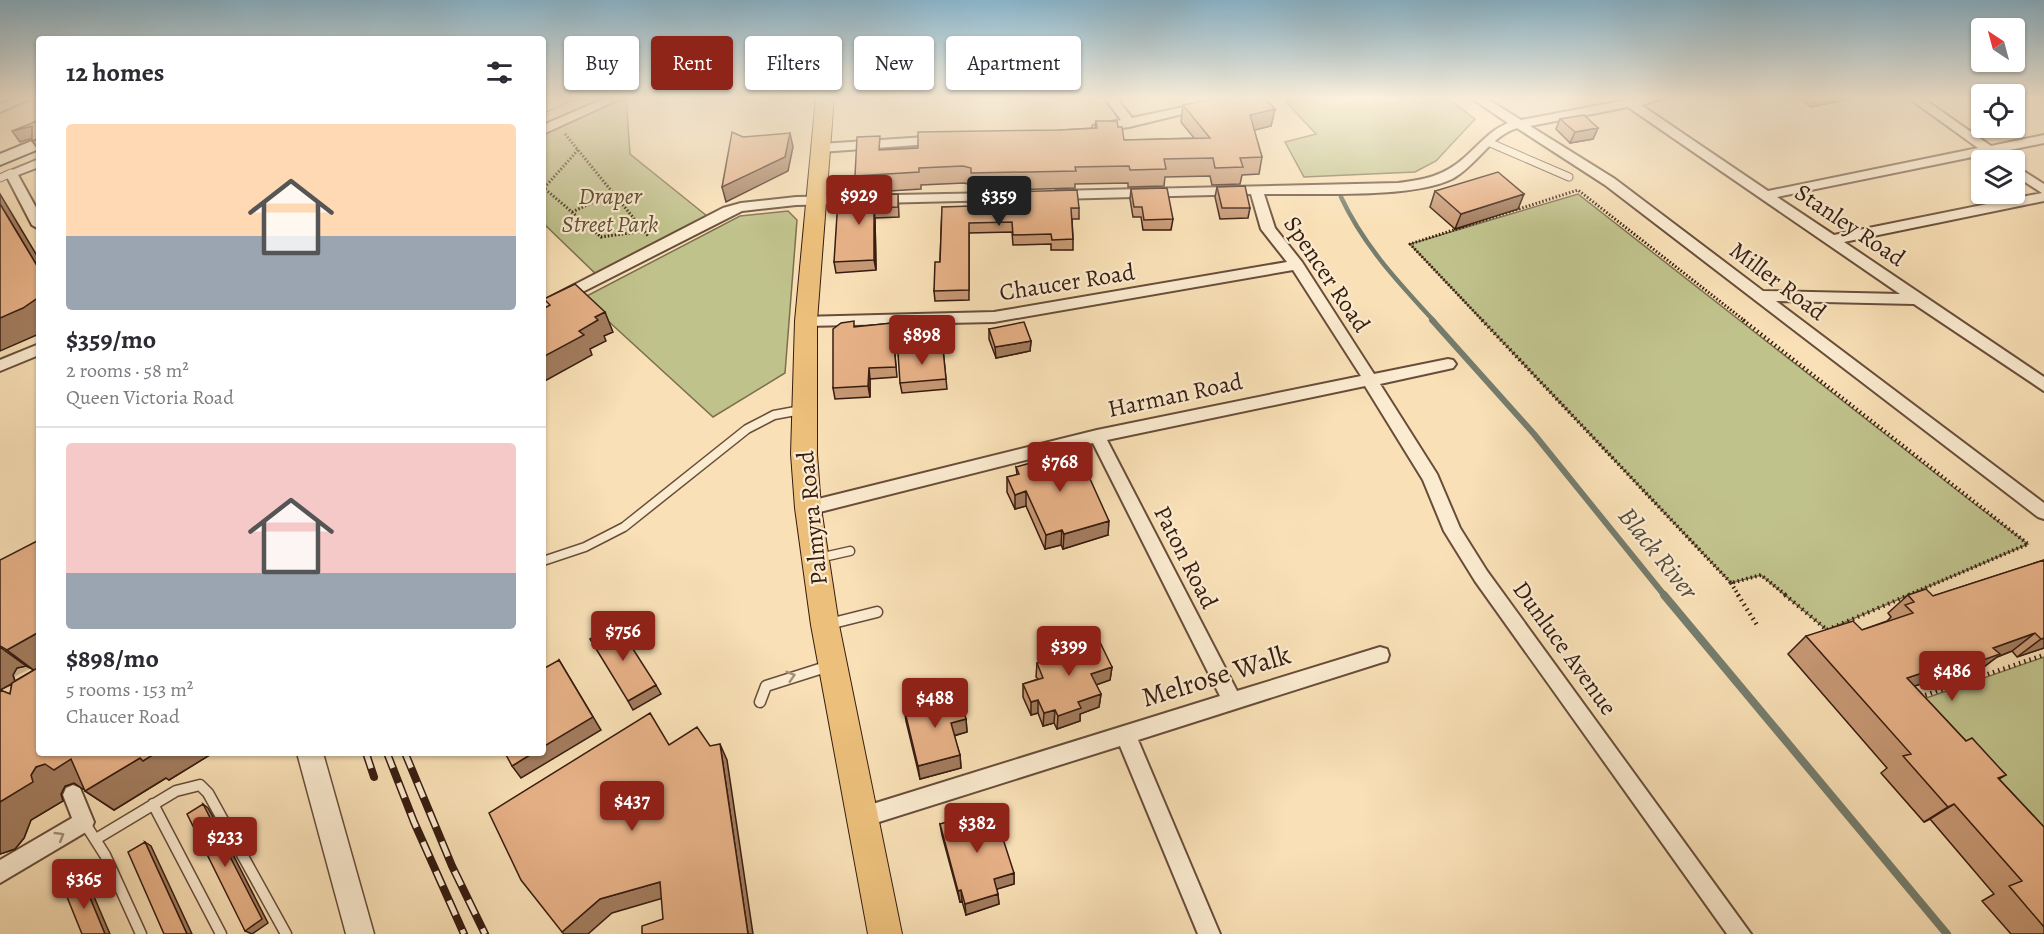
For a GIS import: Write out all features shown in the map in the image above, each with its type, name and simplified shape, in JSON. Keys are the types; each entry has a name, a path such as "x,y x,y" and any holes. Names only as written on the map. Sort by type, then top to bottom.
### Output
{"main road":[{"name":"Palmyra Road","path":"822,141 806,321 804,454 808,508 825,625 885,934"},
{"path":"4,171 36,146"}],"street":[{"path":"821,148 941,141"},
{"name":"Miller Road","path":"1545,141 1610,182 2044,512"},
{"name":"Stanley Road","path":"1686,141 2044,385"},
{"path":"1975,141 1988,150 2041,141"},
{"path":"1044,195 1257,191 1422,184 1454,172 1488,142"},
{"path":"1766,195 1971,153"},
{"path":"36,164 4,171 36,220"},
{"path":"2025,177 2044,190"},
{"name":"Spencer Road","path":"1257,191 1268,229 1297,265 1368,379"},
{"path":"546,305 728,211 741,207 816,201 1013,196"},
{"path":"1833,240 2044,197"},
{"name":"Chaucer Road","path":"806,321 994,317 1297,265"},
{"path":"1761,297 1918,299"},
{"path":"0,366 36,350"},
{"name":"Harman Road","path":"808,508 1097,435 1448,364"},
{"name":"Dunluce Avenue","path":"1368,379 1431,479 1453,531 1481,576 1740,934"},
{"name":"Paton Road","path":"1097,435 1232,700"},
{"name":"Melrose Walk","path":"862,817 1380,655"},
{"path":"1125,733 1209,934"},
{"path":"311,756 360,934"},
{"path":"0,872 90,830 73,795"}],"lane":[{"path":"1488,142 1569,177"},
{"path":"546,560 577,551 624,527 761,420 804,410"},
{"path":"815,559 850,551"},
{"path":"825,625 877,612"},
{"path":"760,702 766,686 778,680 833,665"},
{"path":"141,934 105,855 90,830 190,787 200,785 208,793 286,934"},
{"path":"153,804 221,934"}],"path":[{"path":"570,141 658,248"},
{"path":"546,186 578,150"},
{"path":"546,190 601,237 644,231"},
{"path":"1731,583 1761,575 1827,630 2028,544 1578,190 1410,244 1731,583 1757,625"},
{"path":"572,212 613,193"},
{"path":"1909,700 2044,655"}],"green space":[{"name":"Draper Street Park","path":"546,141 629,141 630,154 712,220 600,278 546,226"},
{"path":"1455,141 1436,161 1415,172 1304,177 1285,142"},
{"path":"1578,194 2028,544 1827,630 1761,575 1731,583 1410,244"},
{"path":"788,211 797,220 785,373 713,417 583,298 740,216"},
{"path":"2044,657 2044,852 1906,705"}],"building":[{"path":"730,141 788,141 785,157 722,187"},
{"path":"857,141 880,141 879,150 918,148 918,141 1257,141 1262,157 1240,158 1243,167 1215,168 1213,158 1164,159 1166,169 1130,170 1129,166 1075,167 1076,171 971,173 971,168 963,166 919,168 919,172 855,176"},
{"path":"1498,172 1524,194 1461,214 1435,191"},
{"path":"1245,186 1250,208 1222,208 1217,187"},
{"path":"1167,188 1173,219 1144,220 1142,207 1134,207 1131,189"},
{"path":"1077,190 1079,208 1071,208 1073,239 1052,240 1051,234 1013,235 1012,222 969,223 969,290 934,291 935,262 940,262 942,207 972,206 972,193"},
{"path":"898,194 898,207 874,208 874,260 834,262 838,199 853,199 856,195"},
{"path":"0,204 36,264 36,299 23,308 0,318"},
{"path":"575,284 605,312 595,317 598,320 579,331 584,335 546,355 546,307 550,305 546,298"},
{"path":"854,321 854,327 892,323 896,367 869,368 868,386 833,388 833,329 841,323"},
{"path":"1024,322 1031,341 995,347 989,329"},
{"path":"943,349 946,379 900,383 898,353"},
{"path":"1077,450 1109,521 1064,534 1062,530 1046,535 1026,491 1015,495 1007,477 1019,474 1016,467"},
{"path":"36,542 36,634 7,650 0,646 0,560"},
{"path":"2044,560 2044,638 2041,639 2035,633 1993,648 2000,654 1969,665 1963,659 1907,678 1966,741 1972,738 2006,775 1998,778 2044,827 2044,927 2009,886 2022,881 1954,804 1948,807 1903,756 1911,754 1806,636 1853,621 1862,630 1913,613 1905,605 1914,602 1908,595 1926,589 1933,596"},
{"path":"617,624 656,685 628,701 590,639"},
{"path":"1095,632 1112,667 1091,674 1101,694 1078,702 1081,708 1058,716 1055,710 1044,713 1038,700 1031,702 1023,684 1043,678 1037,663 1075,651 1070,641"},
{"path":"559,660 593,717 546,745 546,667"},
{"path":"36,669 36,756 151,756 143,761 140,758 85,791 71,759 54,770 45,764 36,767 31,775 33,782 0,802 0,690 10,694 12,683"},
{"path":"959,694 966,719 951,723 960,755 918,766 904,708"},
{"path":"650,713 669,745 697,727 710,746 720,744 748,934 642,934 642,926 663,919 660,882 600,899 562,932 521,880 489,813"},
{"path":"507,756 528,756 512,766"},
{"path":"203,804 262,919 245,931 187,814"},
{"path":"993,808 1014,873 994,879 998,894 965,904 961,890 958,891 940,824"},
{"path":"145,842 187,934 164,934 128,852"},
{"path":"83,881 105,934 82,934 65,892"}],"waterway":[{"name":"Black River","path":"1341,197 1371,247 1395,278 1434,321"},
{"name":"Black River","path":"1432,320 1534,434 1665,596"},
{"name":"Black River","path":"1664,595 1947,934"}],"tunnel":[{"path":"0,628 25,676"}],"railway":[{"path":"367,756 374,777"},
{"path":"388,756 414,822 464,934"},
{"path":"406,756 452,866 485,934"}]}
